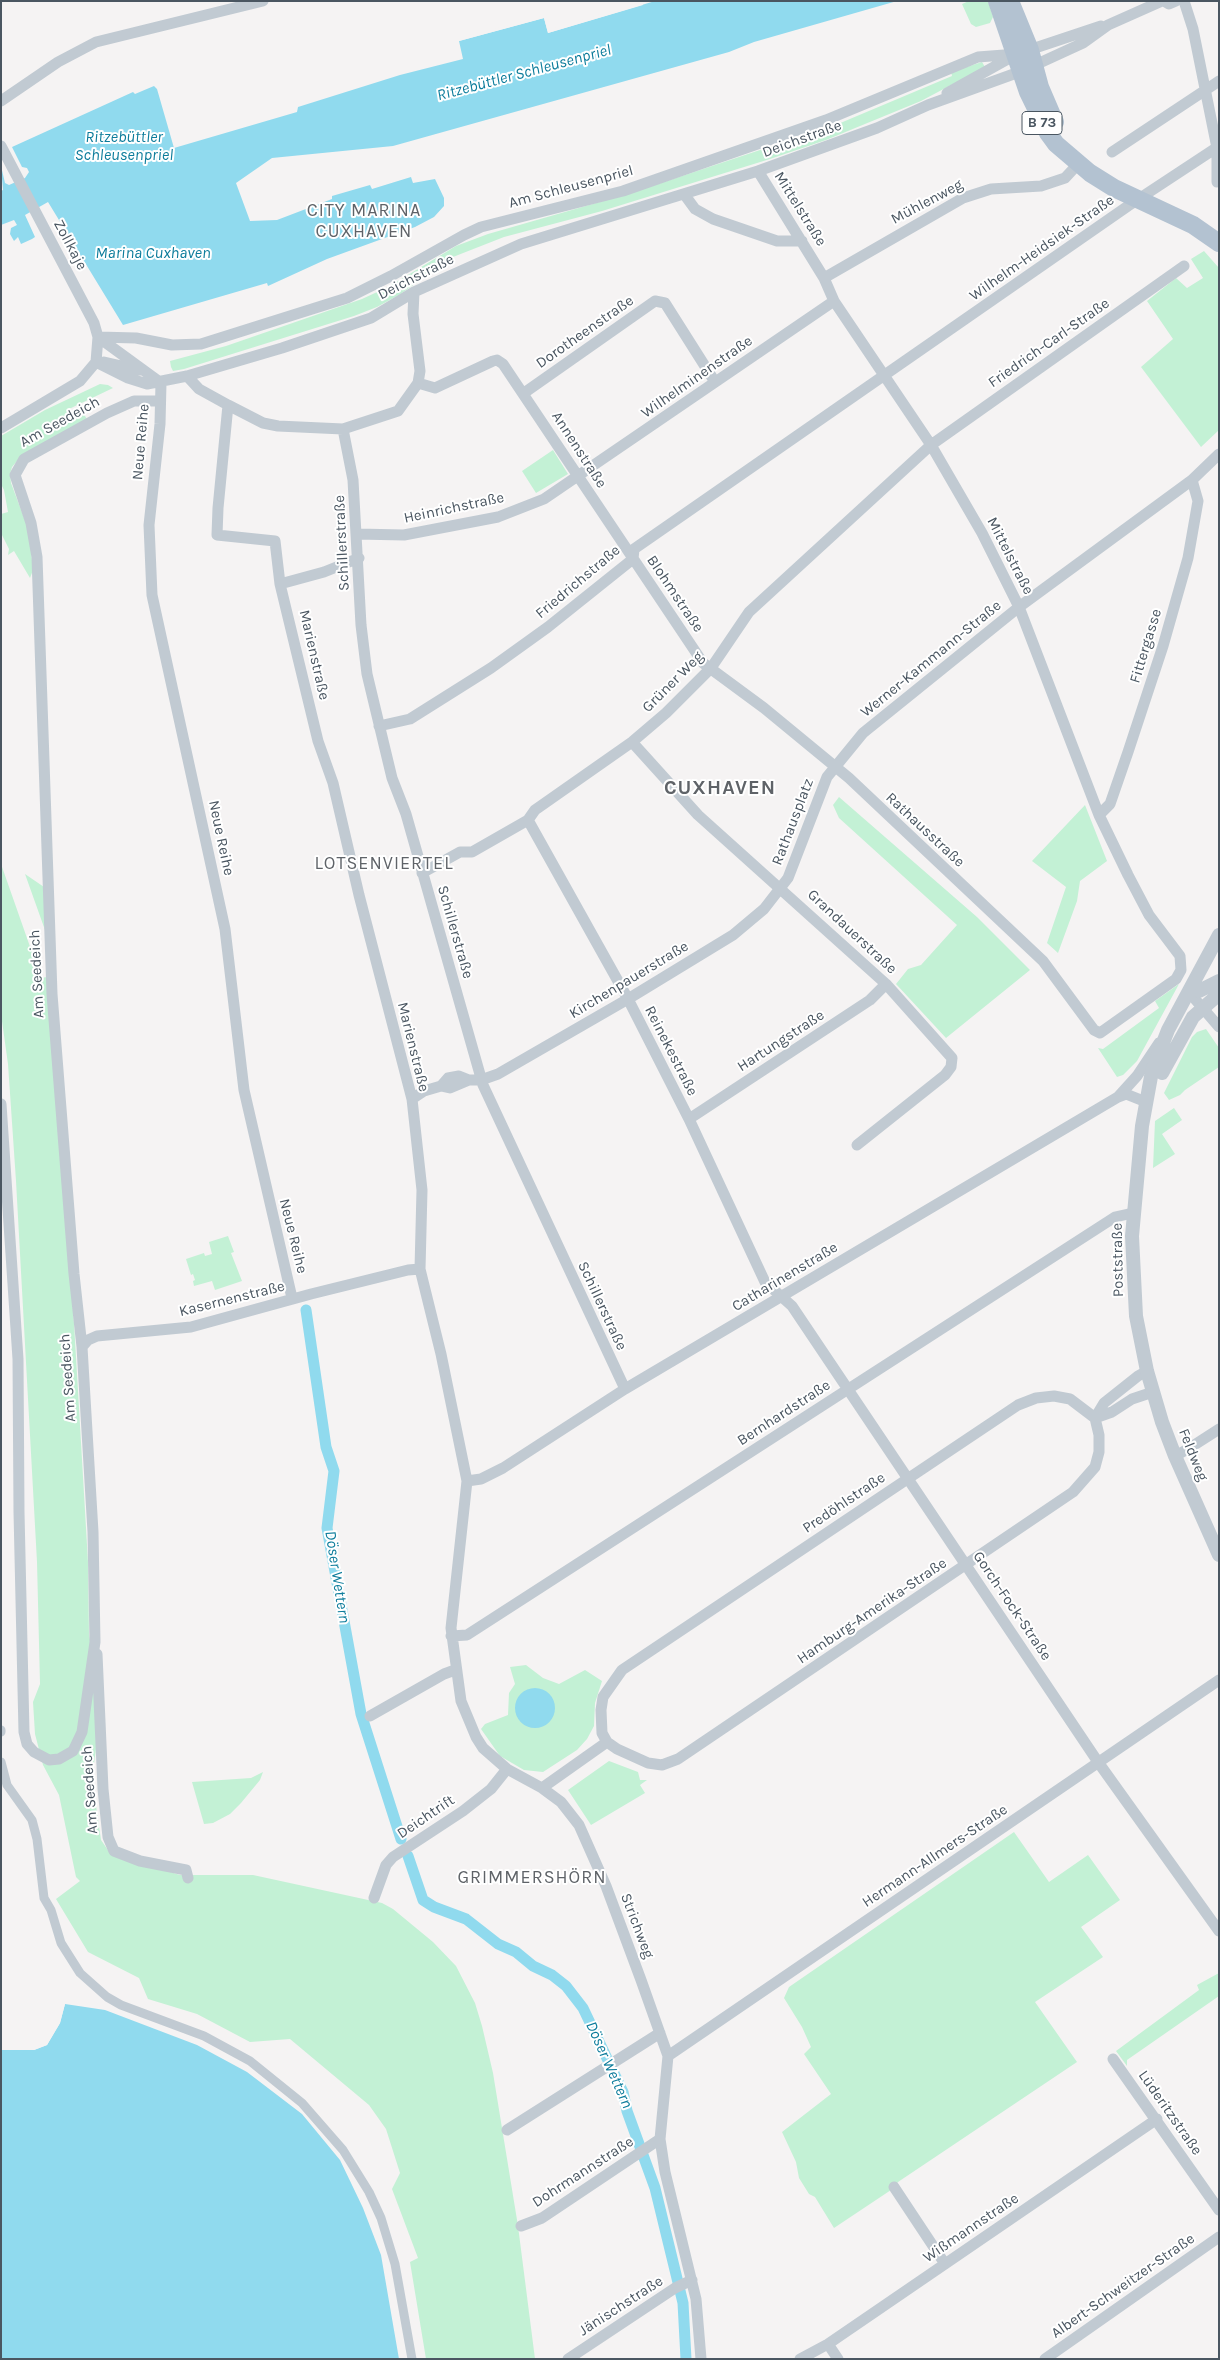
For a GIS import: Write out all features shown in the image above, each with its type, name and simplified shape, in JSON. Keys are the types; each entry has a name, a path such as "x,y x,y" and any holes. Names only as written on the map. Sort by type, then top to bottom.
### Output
{"main road":[{"name":"B 73","path":"997,1 1061,137 1078,164 1114,188 1186,221 1219,243"},
{"name":"B 73","path":"1010,1 1026,60"}],"street":[{"path":"1,101 58,62 79,49 96,42 263,1"},
{"name":"Deichstraße","path":"928,105 1026,60 1083,43 1108,25 1163,1 1170,4 1176,1"},
{"path":"1186,4 1218,147 1217,182"},
{"name":"Am Schleusenpriel","path":"98,337 136,338 172,345 201,344 347,298 392,276 481,227 623,191 826,120 978,57 1026,60"},
{"name":"Deichstraße","path":"96,362 128,378 147,384 161,383 282,348 371,318 414,292 521,244 758,171 877,128 1026,60"},
{"path":"1112,152 1219,81"},
{"name":"Zollkaje","path":"1,146 94,323 98,337 96,362"},
{"name":"Wilhelm-Heidsiek-Straße","path":"884,377 1138,199 1218,147"},
{"name":"Mühlenweg","path":"824,278 962,198 991,189 1041,186 1065,178 1078,164"},
{"name":"Mittelstraße","path":"758,171 824,278 834,301 931,445 982,532 1019,607 1099,815 1149,914 1180,956 1181,970 1176,979"},
{"path":"684,194 695,209 713,220 778,240 802,241"},
{"name":"Friedrich-Carl-Straße","path":"931,445 1184,266"},
{"path":"187,376 199,389 228,405 263,423 278,426 342,429 398,410 418,383 420,371 413,314 414,292"},
{"name":"Dorotheenstraße","path":"524,393 655,301 664,304 715,382"},
{"name":"Wilhelminenstraße","path":"578,477 834,301"},
{"path":"98,337 161,383"},
{"path":"130,360 129,352 136,338"},
{"name":"Annenstraße","path":"418,383 435,388 497,360 503,364 633,559"},
{"path":"1,428 80,381 96,362 109,362 143,371"},
{"name":"Friedrichstraße","path":"379,726 410,719 491,668 548,627 633,559 634,549 884,377"},
{"name":"Neue Reihe","path":"161,383 160,424 149,525 152,595 225,929 244,1090 292,1298"},
{"name":"Am Seedeich","path":"160,401 134,401 107,413 24,458 15,475 31,523 37,557 52,994 74,1274 82,1347 93,1532 95,1642 99,1666 102,1789 108,1837 114,1851 140,1861 186,1870 188,1878"},
{"name":"Marienstraße","path":"228,405 217,535 275,542 280,584 318,741 333,783 359,895 412,1099 422,1190 420,1269 442,1354 467,1481 463,1524"},
{"name":"Schillerstraße","path":"342,429 353,480 361,625 368,674 379,726 392,778 406,814 481,1080 625,1389"},
{"name":"Grüner Weg","path":"422,873 460,852 472,852 528,820 535,810 632,742 666,712 710,668 749,612 931,445"},
{"name":"Werner-Kammann-Straße","path":"834,766 881,716 1019,607 1192,480 1219,454"},
{"name":"Heinrichstraße","path":"357,534 404,535 498,517 544,499 578,477"},
{"name":"Fittergasse","path":"1099,815 1110,804 1164,646 1188,558 1198,501 1192,480"},
{"path":"280,584 324,572 358,558"},
{"name":"Blohmstraße","path":"633,559 703,663 710,668"},
{"name":"Rathausstraße","path":"710,668 834,766 1043,961 1094,1030 1100,1033 1176,979"},
{"name":"Grandauerstraße","path":"632,742 682,799 886,984 952,1058 951,1067 938,1081 857,1146"},
{"name":"Rathausplatz","path":"780,889 797,857 827,777 834,766"},
{"name":"Reinekestraße","path":"528,820 628,999 689,1119 765,1282 780,1298"},
{"name":"Kirchenpauerstraße","path":"481,1080 498,1074 628,999 733,935 764,909 780,889"},
{"name":"Poststraße","path":"1162,1422 1140,1347 1132,1266 1133,1213 1152,1071 1168,1030 1203,997 1219,935"},
{"name":"Poststraße","path":"1147,1098 1162,1073 1175,1036 1203,997 1219,950"},
{"path":"1203,997 1219,981"},
{"name":"Hartungstraße","path":"689,1119 870,1000 886,984"},
{"path":"1203,997 1219,1019"},
{"path":"1203,997 1219,1027"},
{"name":"Catharinenstraße","path":"467,1481 481,1480 503,1468 625,1389 1118,1096 1137,1076 1168,1030"},
{"path":"412,1099 424,1091 441,1086 448,1078 459,1076 469,1080 481,1080"},
{"path":"1118,1096 1126,1094 1147,1098"},
{"name":"Am Seedeich","path":"1,1104 18,1360 24,1732 27,1744 34,1752 49,1760 59,1759 73,1751 82,1732 95,1642"},
{"name":"Bernhardstraße","path":"451,1636 467,1635 1115,1217 1133,1213"},
{"name":"Kasernenstraße","path":"82,1347 88,1340 96,1336 191,1327 292,1298 408,1270 420,1269"},
{"name":"Gorch-Fock-Straße","path":"780,1298 792,1306 909,1477 966,1566 1098,1762 1219,1931"},
{"path":"1095,1418 1104,1403 1147,1371"},
{"path":"1095,1418 1112,1412 1132,1399 1153,1392"},
{"name":"Predöhlstraße","path":"608,1742 602,1733 601,1710 603,1697 622,1670 909,1477 1018,1405 1036,1398 1054,1396 1070,1399 1095,1418"},
{"name":"Hamburg-Amerika-Straße","path":"608,1742 617,1749 648,1763 662,1765 678,1759 1073,1492 1085,1481 1095,1467 1099,1452 1099,1435 1095,1418"},
{"name":"Feldweg","path":"1162,1422 1219,1555"},
{"path":"1175,1456 1219,1429"},
{"name":"Strichweg","path":"463,1524 452,1611 451,1636 461,1701 476,1737 495,1760 507,1769 542,1788 561,1802 579,1825 606,1886 668,2056 660,2138 683,2284 698,2311 701,2359"},
{"path":"370,1716 455,1670"},
{"name":"Hermann-Allmers-Straße","path":"668,2056 1219,1680"},
{"path":"542,1788 608,1742"},
{"path":"1,1762 7,1785 32,1820 37,1839 44,1898 61,1943 80,1973 107,1997 121,2005 204,2036 250,2061 302,2103 343,2150 369,2192 381,2218 397,2271 412,2359"},
{"name":"Deichtrift","path":"374,1898 386,1865 393,1857 463,1811 491,1789 507,1769"},
{"path":"507,2130 660,2033"},
{"name":"Lüderitzstraße","path":"1113,2059 1157,2119 1219,2210"},
{"name":"Wißmannstraße","path":"800,2359 828,2344 1157,2119"},
{"name":"Dohrmannstraße","path":"521,2226 542,2218 660,2138"},
{"path":"894,2187 945,2264"},
{"name":"Albert-Schweitzer-Straße","path":"1046,2359 1219,2237"},
{"name":"Jänischstraße","path":"568,2359 683,2284"},
{"path":"828,2344 838,2359"}],"green space":[{"path":"969,1 988,1 993,17 990,23 976,27 971,24 962,4"},
{"path":"982,62 985,67 921,101 826,140 602,211 504,237 453,257 399,295 377,307 354,316 184,369 173,371 171,367 170,361 226,346 362,299 388,287 456,246 488,234 631,193 838,124 952,76 951,72"},
{"path":"1204,251 1219,268 1219,430 1201,447 1141,367 1173,339 1147,301 1176,278 1187,288 1203,278 1191,259"},
{"path":"100,384 113,388 69,409 73,417 83,413 87,419 17,461 12,467 10,474 11,483 29,531 33,570 30,578 14,551 8,555 9,549 1,533 1,514 8,512 1,484 1,436 45,410"},
{"path":"553,450 568,474 536,493 522,471"},
{"path":"839,797 977,917 1030,970 946,1038 896,984 908,969 921,965 957,925 839,818 833,805"},
{"path":"1085,805 1107,861 1080,881 1077,901 1058,953 1047,943 1066,887 1032,861"},
{"path":"1,864 41,978 47,977 74,1323 88,1562 89,1635 97,1670 97,1742 92,1778 101,1840 110,1853 180,1875 253,1875 382,1903 393,1909 433,1942 456,1966 475,2003 493,2073 518,2226 535,2359 426,2359 410,2262 418,2258 392,2189 400,2173 386,2129 369,2105 290,2039 250,2042 197,2014 148,1999 139,1978 88,1952 56,1899 80,1881 76,1877 59,1795 43,1765 35,1734 33,1702 40,1684 37,1562 16,1181 8,1064 1,1014"},
{"path":"25,874 44,887 45,930"},
{"path":"1179,984 1137,1061 1123,1075 1117,1077 1098,1048 1103,1049 1159,1008 1155,1001"},
{"path":"1206,1029 1219,1048 1219,1067 1180,1095 1169,1100 1164,1093 1192,1037 1197,1032"},
{"path":"1174,1108 1182,1120 1162,1134 1175,1154 1153,1168 1155,1121"},
{"path":"228,1236 234,1252 231,1253 242,1281 215,1290 212,1281 194,1286 193,1281 195,1280 193,1274 191,1275 186,1259 204,1253 205,1256 212,1254 209,1242"},
{"path":"526,1665 543,1678 559,1684 585,1670 602,1681 595,1703 594,1726 587,1739 577,1750 543,1772 524,1770 500,1756 481,1729 485,1724 508,1715 509,1693 515,1684 510,1667"},
{"path":"609,1761 638,1772 640,1780 647,1780 640,1785 645,1793 591,1825 568,1790"},
{"path":"263,1772 260,1780 230,1814 213,1823 204,1824 192,1782 251,1778"},
{"path":"1014,1832 1049,1882 1088,1855 1120,1900 1081,1927 1103,1957 1035,2002 1077,2062 898,2182 891,2190 834,2228 815,2197 809,2194 799,2178 796,2162 782,2132 831,2094 804,2054 811,2047 802,2027 784,1998 789,1987"},
{"path":"1219,1973 1219,1996 1127,2060 1127,2066 1116,2051 1199,1990 1197,1985"}],"water":[{"name":"Ritzebüttler Schleusenpriel","path":"655,1 897,1 754,42 729,52 393,146 272,158 236,183 250,221 277,220 332,199 332,196 370,185 372,189 411,177 413,183 435,179 444,198 444,206 434,217 415,227 327,259 268,286 267,283 123,325 48,202 25,215 35,237 32,239 21,244 18,237 14,241 10,234 11,228 17,225 14,220 1,225 1,191 3,190 1,166 5,183 9,185 25,178 29,172 27,168 22,167 12,147 133,92 135,94 154,86 157,89 174,148 297,112 298,107 400,75 463,59 459,41 544,18 548,33"},
{"path":"535,1688 549,1694 555,1708 549,1722 535,1728 521,1722 515,1708 521,1694"},
{"path":"65,2004 105,2010 197,2045 247,2072 302,2114 340,2160 363,2208 381,2255 399,2359 1,2359 1,2050 34,2050 47,2045 60,2023"}],"pier":[{"path":"642,2 643,5 548,33 544,18 459,41 459,39 544,15 550,29"},
{"path":"62,2003 65,2004 60,2023 47,2045 34,2050 1,2050 1,2047 34,2047 45,2043 57,2023"}],"waterway":[{"name":"Döser Wettern","path":"306,1310 326,1447 334,1471 327,1528 361,1714 401,1839"},
{"name":"Döser Wettern","path":"408,1856 423,1900 434,1907 466,1919 498,1944 516,1952 533,1966 552,1975 566,1986 583,2008 623,2092 627,2111 655,2188 683,2303 686,2359"}],"district":[{"name":"CITY MARINA CUXHAVEN","path":"364,221"},
{"name":"CUXHAVEN","path":"720,788"},
{"name":"LOTSENVIERTEL","path":"384,864"},
{"name":"GRIMMERSHÖRN","path":"532,1878"}],"water label":[{"name":"Marina Cuxhaven","path":"153,253"}]}
